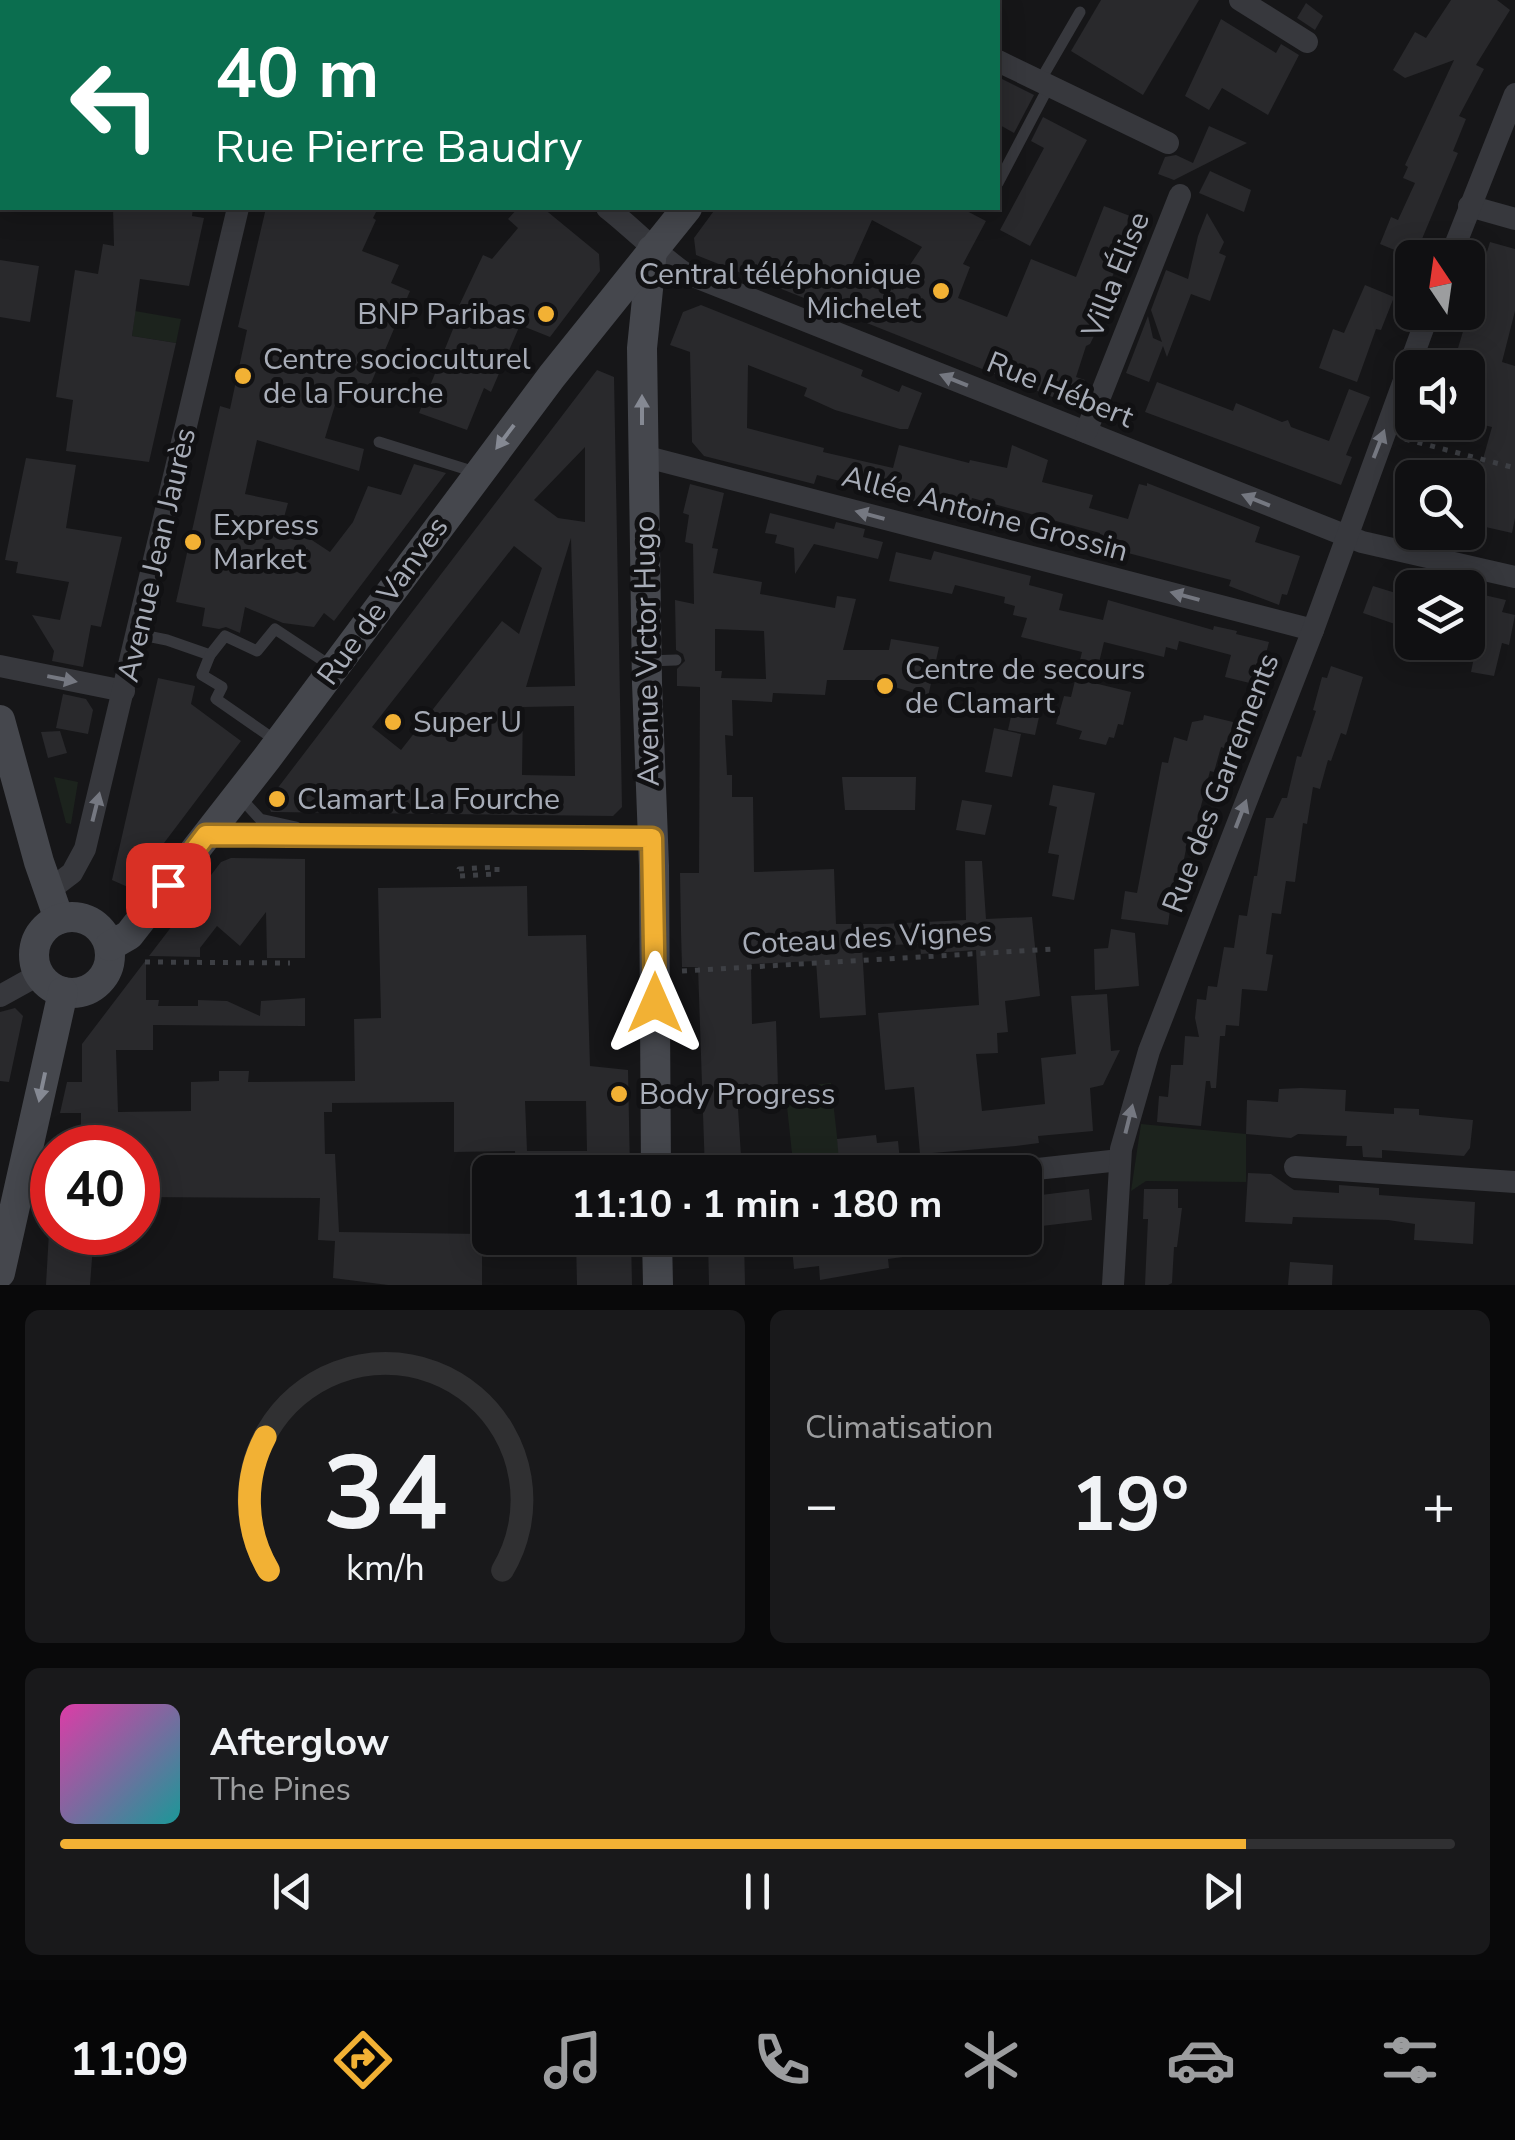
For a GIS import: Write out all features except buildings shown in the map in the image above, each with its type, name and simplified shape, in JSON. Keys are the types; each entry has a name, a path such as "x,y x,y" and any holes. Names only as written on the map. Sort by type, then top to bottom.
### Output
{"main road":[{"name":"Rue de Vanves","path":"110,946 129,936 478,473 684,210"},
{"name":"Avenue Victor Hugo","path":"652,250 642,348 642,456 662,661 652,838 656,1155"},
{"path":"0,720 59,919"},
{"path":"0,1273 51,984 34,949 43,932 59,919 82,918 95,924 110,946 110,962 100,980 78,993 51,984"},
{"path":"657,1255 658,1285"}],"street":[{"path":"1240,0 1307,42"},
{"path":"1000,62 1168,143"},
{"path":"1457,240 1515,94"},
{"name":"Villa Élise","path":"1086,432 1180,196"},
{"path":"1469,206 1515,220"},
{"name":"Avenue Jean Jaurès","path":"51,889 72,873 85,849 238,210"},
{"name":"Rue Hébert","path":"610,210 682,272 1346,536 1515,577"},
{"name":"Rue des Garrements","path":"1113,1285 1120,1160 1132,1105 1422,330"},
{"name":"Allée Antoine Grossin","path":"642,456 1313,630"},
{"path":"0,666 124,691"},
{"path":"206,835 652,838"},
{"path":"0,996 51,984"},
{"path":"1042,1168 1120,1160"},
{"path":"1294,1167 1515,1182"}],"lane":[{"path":"1000,179 1080,12"},
{"path":"379,442 478,473"},
{"path":"278,743 216,700 222,687 202,675 210,655 225,636 257,651 275,629 334,668"},
{"path":"136,634 210,655"},
{"path":"237,794 260,819 301,828 314,836"}],"path":[{"path":"1408,440 1515,468"},
{"path":"497,868 497,874 474,875 459,876 459,869 497,868"},
{"path":"474,875 474,886"},
{"name":"Coteau des Vignes","path":"682,971 1055,949"},
{"path":"145,962 290,963"}],"shaded area":[{"path":"135,311 181,319 176,343 132,336"},
{"path":"54,777 78,782 71,824 66,823"},
{"path":"831,1083 839,1155 792,1155 785,1088"},
{"path":"1141,1124 1246,1134 1246,1182 1146,1181 1131,1191"}],"place":[{"name":"Central téléphonique Michelet","path":"941,291"},
{"name":"BNP Paribas","path":"546,314"},
{"name":"Centre socioculturel de la Fourche","path":"243,376"},
{"name":"Express Market","path":"193,542"},
{"name":"Centre de secours de Clamart","path":"885,686"},
{"name":"Super U","path":"393,722"},
{"name":"Clamart La Fourche","path":"277,799"},
{"name":"Body Progress","path":"619,1094"}],"route":[{"path":"168,885 206,835 652,838 655,1003"}]}
